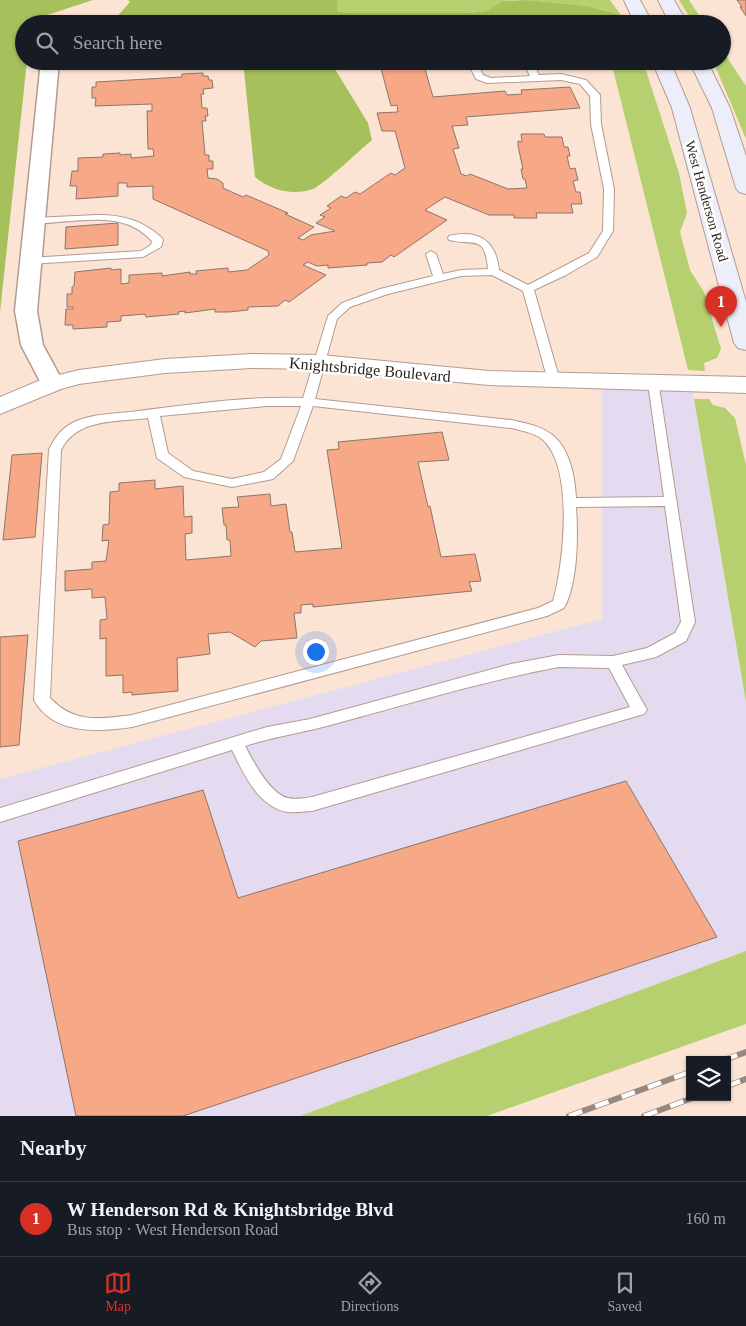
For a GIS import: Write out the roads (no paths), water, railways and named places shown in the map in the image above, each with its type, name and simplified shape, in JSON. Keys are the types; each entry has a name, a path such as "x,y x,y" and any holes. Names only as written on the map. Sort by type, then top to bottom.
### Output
{"main road":[{"path":"632,0 640,15"},
{"path":"666,0 674,15"},
{"name":"West Henderson Road","path":"665,70 681,108 746,343"},
{"path":"702,70 721,108 746,188"}],"street":[{"path":"48,70 29,260 26,311 32,345 52,384"},
{"name":"Knightsbridge Boulevard","path":"0,406 52,384 79,377 174,366 252,361 321,362 489,378 746,385"}],"lane":[{"path":"475,70 478,77 490,81 562,77 583,82 595,95 596,124 609,189 608,231 593,255 562,273 528,289"},
{"path":"532,70 536,78"},
{"path":"29,260 143,254 156,247 158,240 143,228 128,220 33,221"},
{"path":"453,238 471,237 484,242 492,253 494,272"},
{"path":"431,254 439,278"},
{"path":"153,413 162,455 189,474 232,483 268,476 287,461 321,362 332,318 346,305 384,292 461,273 494,272 528,289 554,381"},
{"path":"0,815 267,733 310,725 511,670 559,661 612,662 651,654 681,637 688,622 654,383"},
{"path":"286,401 308,402 511,424 536,430 551,440 562,458 571,504 565,588 558,604 542,612 132,721 100,725 76,724 53,713 42,700 55,450 60,438 70,429 86,422 153,413 286,401"},
{"path":"571,504 671,501"},
{"path":"236,743 255,779 271,796 286,805 312,804 639,710 612,662"}],"railway":[{"path":"731,1057 746,1052"},
{"path":"569,1116 686,1073"},
{"path":"731,1085 746,1079"},
{"path":"644,1116 686,1100"}],"place":[{"name":"W Henderson Rd & Knightsbridge Blvd","path":"721,327"}]}
